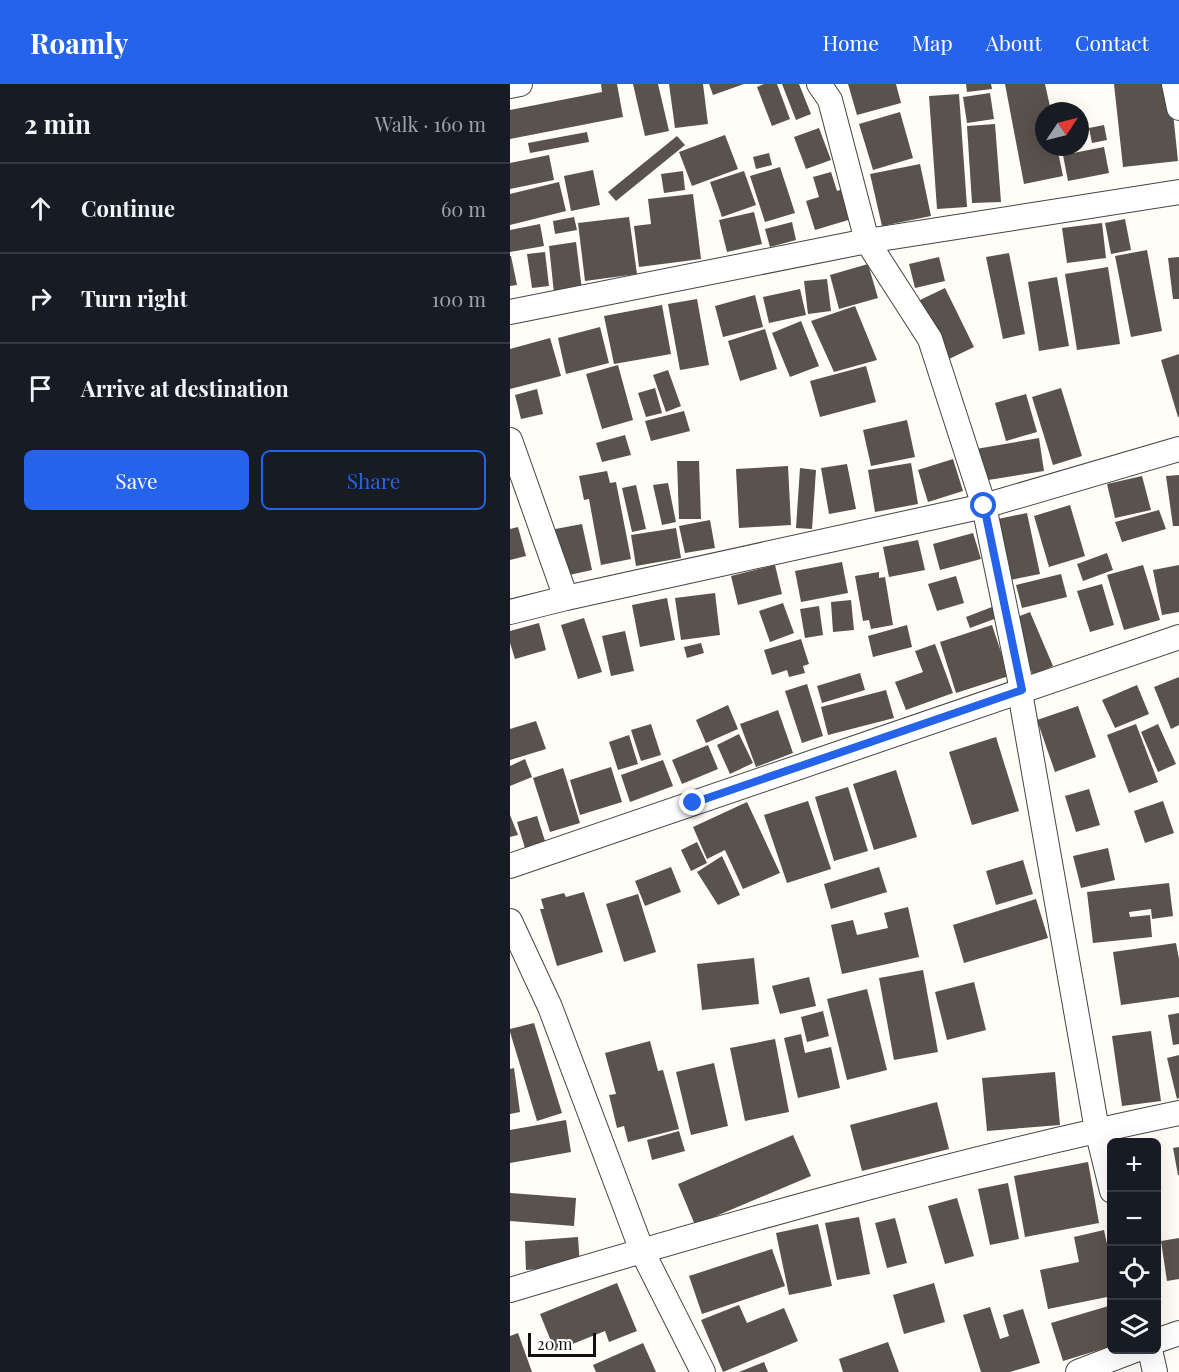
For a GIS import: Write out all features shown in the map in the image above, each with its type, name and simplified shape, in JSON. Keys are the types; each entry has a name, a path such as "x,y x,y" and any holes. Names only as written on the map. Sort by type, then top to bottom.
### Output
{"street":[{"path":"510,86 520,84"},
{"path":"819,84 830,100 867,241 930,339 984,506 1022,690 1021,698 1097,1130 1107,1171"},
{"path":"1174,84 1179,108"},
{"path":"510,312 867,241 1179,192"},
{"path":"510,440 566,598"},
{"path":"510,612 984,506 1179,449"},
{"path":"510,866 1179,637"},
{"path":"510,921 550,1007 642,1251 703,1372"},
{"path":"510,1290 841,1194 1097,1130 1179,1113"},
{"path":"1161,1339 1179,1334"},
{"path":"1077,1372 1124,1354"},
{"path":"1151,1354 1155,1372"}],"building":[{"path":"601,84 617,84 623,117 510,139 510,110 602,92"},
{"path":"633,84 658,84 669,131 645,136"},
{"path":"669,84 703,84 708,124 675,128"},
{"path":"709,84 744,84 713,95"},
{"path":"764,84 777,84 790,119 772,126 757,87"},
{"path":"782,84 799,84 811,114 796,120"},
{"path":"848,84 896,84 901,103 857,115"},
{"path":"966,84 991,84 992,89 967,92"},
{"path":"1005,84 1045,84 1049,102 1035,102 1035,156 1059,156 1063,176 1024,184"},
{"path":"1114,84 1170,84 1178,161 1123,167"},
{"path":"990,93 994,119 967,123 963,97"},
{"path":"959,94 967,207 937,209 929,96"},
{"path":"900,112 913,158 873,170 859,124"},
{"path":"995,124 1001,202 972,203 967,126"},
{"path":"1104,125 1107,140 1092,143 1089,128"},
{"path":"819,128 831,160 806,169 794,137"},
{"path":"587,132 589,142 530,153 528,143"},
{"path":"725,135 738,169 692,186 679,152"},
{"path":"677,136 685,145 616,201 608,192"},
{"path":"1104,147 1109,173 1068,181 1063,156 1089,156 1089,150"},
{"path":"769,153 772,165 756,169 753,157"},
{"path":"549,155 554,180 510,189 510,163"},
{"path":"920,164 931,216 882,226 870,174"},
{"path":"780,167 795,213 765,222 750,176"},
{"path":"593,170 600,205 571,211 564,176"},
{"path":"683,171 685,190 664,193 661,174"},
{"path":"744,171 756,205 722,217 710,182"},
{"path":"831,172 837,191 846,188 855,218 815,230 806,201 819,197 813,177"},
{"path":"559,182 566,211 510,225 510,194"},
{"path":"693,194 701,259 639,267 634,226 651,224 648,199"},
{"path":"754,212 762,244 727,252 719,220"},
{"path":"574,217 577,230 555,234 553,221"},
{"path":"629,217 637,274 585,281 578,223"},
{"path":"1125,219 1131,250 1111,254 1105,223"},
{"path":"792,222 796,240 770,247 765,229"},
{"path":"1102,223 1106,258 1067,263 1062,228"},
{"path":"540,224 544,246 510,252 510,230"},
{"path":"576,242 582,290 554,293 549,246"},
{"path":"1147,250 1162,331 1131,337 1115,256"},
{"path":"545,252 549,286 532,288 527,254"},
{"path":"1009,253 1025,334 1003,339 986,257"},
{"path":"510,256 517,285 510,286"},
{"path":"939,257 945,281 915,288 909,264"},
{"path":"1179,257 1179,299 1173,299 1168,258"},
{"path":"868,264 878,298 839,309 830,275"},
{"path":"1108,267 1120,344 1077,350 1065,274"},
{"path":"1057,277 1069,346 1039,351 1028,282"},
{"path":"827,279 831,311 808,314 804,281"},
{"path":"945,288 974,347 947,360 918,301"},
{"path":"800,289 806,315 769,323 763,297"},
{"path":"755,295 763,327 723,337 715,306"},
{"path":"697,299 709,365 680,370 668,304"},
{"path":"662,305 671,354 614,364 604,316"},
{"path":"855,306 877,360 834,372 811,321"},
{"path":"801,321 819,366 790,377 772,333"},
{"path":"600,327 609,363 566,374 558,338"},
{"path":"765,329 777,369 740,381 728,341"},
{"path":"550,338 561,376 510,389 510,349"},
{"path":"1179,354 1179,417 1178,417 1161,360"},
{"path":"618,365 633,420 602,429 586,374"},
{"path":"866,366 876,402 820,417 810,381"},
{"path":"668,370 681,406 666,412 653,375"},
{"path":"655,388 662,413 646,417 638,393"},
{"path":"1061,388 1082,456 1053,465 1032,397"},
{"path":"537,389 543,414 521,419 515,395"},
{"path":"1026,394 1037,432 1006,441 995,403"},
{"path":"684,411 690,431 651,441 645,421"},
{"path":"907,420 915,457 871,466 863,430"},
{"path":"625,435 631,455 602,462 596,443"},
{"path":"1039,438 1044,471 982,481 976,449"},
{"path":"953,459 963,491 928,502 918,470"},
{"path":"677,461 699,461 701,519 679,519"},
{"path":"911,463 918,504 875,512 868,470"},
{"path":"847,464 856,509 829,514 821,468"},
{"path":"788,466 791,525 739,528 736,469"},
{"path":"800,468 816,470 812,529 796,528"},
{"path":"607,471 610,483 616,482 631,559 601,565 589,499 584,500 579,476"},
{"path":"1179,475 1179,526 1173,526 1166,476"},
{"path":"1142,476 1151,510 1115,518 1107,484"},
{"path":"668,483 676,522 662,525 653,485"},
{"path":"636,485 646,529 632,532 622,488"},
{"path":"1070,505 1085,556 1049,567 1034,516"},
{"path":"1159,510 1166,529 1122,542 1115,522"},
{"path":"1027,513 1040,574 1010,580 998,519"},
{"path":"710,520 715,548 685,553 679,526"},
{"path":"582,524 592,570 560,577 550,530"},
{"path":"518,527 526,556 510,560 510,529"},
{"path":"676,528 681,558 636,566 631,535"},
{"path":"973,533 981,559 940,570 933,544"},
{"path":"918,540 925,570 889,577 883,547"},
{"path":"1107,553 1113,570 1083,581 1077,564"},
{"path":"842,562 848,593 801,602 795,571"},
{"path":"775,565 782,594 738,605 731,576"},
{"path":"1143,565 1160,620 1124,630 1107,575"},
{"path":"1179,565 1179,612 1162,615 1153,570"},
{"path":"879,572 879,578 885,577 893,625 871,629 869,620 863,621 855,576"},
{"path":"1061,574 1067,597 1022,608 1016,585"},
{"path":"956,576 964,603 937,611 928,584"},
{"path":"1102,584 1114,625 1090,632 1077,591"},
{"path":"715,593 720,635 681,640 675,598"},
{"path":"667,598 675,640 640,647 632,605"},
{"path":"851,600 854,630 833,632 831,602"},
{"path":"783,603 794,633 770,642 759,611"},
{"path":"819,606 823,635 805,638 800,609"},
{"path":"992,607 997,618 970,628 966,617"},
{"path":"1030,612 1053,666 1033,675 1010,620"},
{"path":"584,618 602,672 578,679 561,625"},
{"path":"539,623 546,650 515,659 510,643 510,631"},
{"path":"907,625 912,647 873,657 868,636"},
{"path":"992,625 1009,676 956,693 940,642"},
{"path":"625,631 634,671 611,676 602,636"},
{"path":"801,639 809,664 803,666 805,673 789,677 787,670 772,675 764,650"},
{"path":"701,643 704,653 687,658 684,647"},
{"path":"935,644 953,693 906,710 895,682 923,672 915,651"},
{"path":"860,673 865,690 822,703 817,686"},
{"path":"1179,677 1179,725 1171,729 1154,687"},
{"path":"807,684 823,736 802,743 785,691"},
{"path":"1137,685 1149,714 1115,728 1102,700"},
{"path":"886,690 894,718 828,735 821,707"},
{"path":"728,705 738,729 706,743 696,720"},
{"path":"1078,706 1096,757 1055,772 1037,720"},
{"path":"778,710 793,753 756,767 740,724"},
{"path":"536,721 546,749 510,760 510,729"},
{"path":"651,724 661,755 641,761 631,730"},
{"path":"1136,724 1158,782 1129,793 1107,735"},
{"path":"1158,724 1176,764 1158,772 1141,732"},
{"path":"739,734 753,763 730,774 717,745"},
{"path":"629,735 638,764 618,770 609,742"},
{"path":"996,737 1019,811 972,825 949,752"},
{"path":"708,745 718,769 682,784 672,760"},
{"path":"525,759 532,777 510,786 510,766"},
{"path":"663,760 673,786 630,802 621,775"},
{"path":"611,767 622,802 580,815 570,780"},
{"path":"563,768 580,823 550,832 533,778"},
{"path":"896,770 917,837 874,850 853,784"},
{"path":"848,787 868,851 834,861 815,797"},
{"path":"1089,789 1100,825 1076,832 1065,796"},
{"path":"808,801 831,869 787,883 764,815"},
{"path":"1163,801 1174,833 1145,843 1134,811"},
{"path":"747,802 780,873 743,889 725,850 707,859 693,827"},
{"path":"510,815 518,835 510,837"},
{"path":"537,816 545,841 525,848 517,822"},
{"path":"697,842 707,863 691,871 681,850"},
{"path":"1108,848 1115,880 1081,888 1073,856"},
{"path":"722,856 740,895 718,905 697,872"},
{"path":"1023,860 1033,894 996,905 986,871"},
{"path":"671,867 681,892 645,906 635,881"},
{"path":"879,867 887,892 831,909 824,884"},
{"path":"1169,883 1173,916 1152,919 1151,909 1129,912 1130,917 1150,915 1152,937 1093,943 1087,892"},
{"path":"584,892 603,952 557,966 540,909 544,909 541,899 564,893 566,897"},
{"path":"638,894 656,952 624,962 606,904"},
{"path":"1036,899 1048,938 964,963 953,925"},
{"path":"908,907 919,957 842,974 831,925 853,920 857,935 888,928 884,913"},
{"path":"1176,943 1179,959 1179,997 1121,1005 1113,952"},
{"path":"754,958 759,1004 702,1010 697,964"},
{"path":"923,970 938,1052 894,1060 879,978"},
{"path":"809,977 816,1006 780,1014 772,986"},
{"path":"974,982 986,1030 947,1040 935,992"},
{"path":"867,989 887,1070 847,1080 827,999"},
{"path":"823,1011 829,1036 807,1042 801,1017"},
{"path":"1179,1013 1179,1044 1173,1045 1168,1015"},
{"path":"534,1023 562,1113 537,1121 510,1032 510,1029"},
{"path":"1151,1031 1161,1101 1122,1106 1112,1036"},
{"path":"801,1034 805,1053 831,1047 840,1088 798,1098 784,1038"},
{"path":"775,1039 789,1112 745,1121 730,1048"},
{"path":"650,1041 658,1071 663,1070 679,1129 628,1142 624,1126 617,1128 609,1095 616,1094 605,1053"},
{"path":"1179,1055 1179,1098 1177,1099 1167,1058"},
{"path":"714,1063 728,1126 691,1135 676,1072"},
{"path":"514,1068 520,1112 510,1114 510,1069"},
{"path":"1055,1072 1060,1125 987,1131 982,1078"},
{"path":"937,1102 949,1149 862,1171 850,1125"},
{"path":"566,1120 571,1152 510,1163 510,1130"},
{"path":"679,1131 685,1151 652,1160 647,1140"},
{"path":"793,1135 811,1176 695,1225 678,1184"},
{"path":"1179,1147 1179,1175 1178,1175 1173,1148"},
{"path":"1088,1162 1099,1223 1025,1237 1014,1176"},
{"path":"1008,1183 1019,1239 990,1245 978,1189"},
{"path":"510,1193 576,1198 574,1226 510,1221"},
{"path":"957,1198 974,1256 945,1264 928,1206"},
{"path":"859,1217 870,1274 837,1280 825,1223"},
{"path":"895,1218 907,1263 887,1268 875,1223"},
{"path":"818,1224 832,1286 789,1295 776,1233"},
{"path":"1104,1230 1107,1244 1107,1297 1048,1309 1040,1270 1079,1262 1074,1237"},
{"path":"578,1237 580,1266 526,1270 525,1241"},
{"path":"1179,1238 1179,1279 1167,1281 1161,1241"},
{"path":"772,1249 785,1286 702,1314 689,1276"},
{"path":"617,1283 637,1331 609,1342 605,1331 555,1351 540,1314"},
{"path":"934,1283 945,1322 904,1334 893,1295"},
{"path":"739,1305 747,1323 784,1308 798,1341 723,1372 701,1320"},
{"path":"1107,1306 1107,1348 1063,1361 1051,1323"},
{"path":"990,1307 1000,1339 1009,1336 1003,1315 1023,1309 1040,1363 1010,1372 981,1372 963,1315"},
{"path":"518,1333 532,1372 510,1372 510,1336"},
{"path":"888,1342 899,1372 843,1372 839,1359"},
{"path":"643,1343 656,1372 596,1372 593,1365"},
{"path":"764,1362 768,1372 739,1372"}],"route":[{"path":"693,803 1022,690 984,506"}]}
